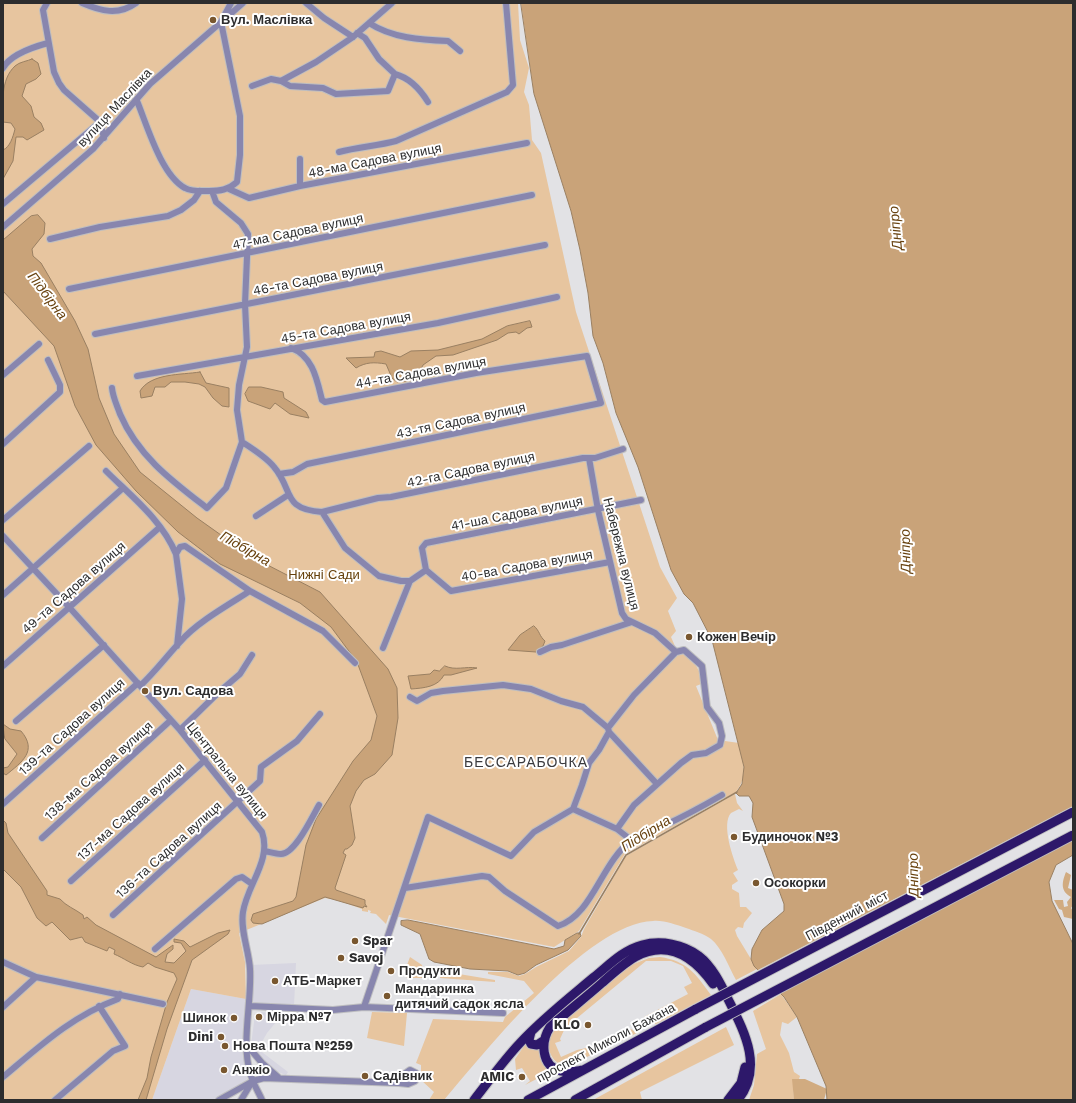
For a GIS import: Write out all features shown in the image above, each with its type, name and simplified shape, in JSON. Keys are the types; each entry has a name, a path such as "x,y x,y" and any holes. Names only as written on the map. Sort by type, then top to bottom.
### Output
{"highway":[{"name":"Південний міст","path":"696,1009 1073,812"},
{"path":"575,1100 706,1026 1073,835"},
{"path":"474,1100 531,1032 582,986 630,949 654,943 668,943 692,951 707,965 721,985 746,1038 750,1055 750,1072 745,1090 738,1100"},
{"path":"583,1070 562,1072 552,1066 544,1055 544,1041 550,1027 635,957 656,950 681,954 699,965 708,977 717,990 741,1038 745,1059 745,1071 741,1083 728,1100"},
{"name":"проспект Миколи Бажана","path":"528,1100 696,1009"},
{"path":"531,1032 529,1040 531,1044 538,1045 544,1041"},
{"path":"586,1100 594,1090"}],"street":[{"path":"48,3 43,10 54,72 64,90 99,123 104,138"},
{"path":"82,3 101,11 120,12 136,3"},
{"name":"вулиця Маслівка","path":"3,227 104,138 150,84 243,3"},
{"path":"306,3 324,18 355,35 364,38 379,59 395,74 404,76 421,91 428,102"},
{"path":"281,81 316,62 355,35 392,3"},
{"path":"339,152 362,146 379,145 396,141 507,92 513,85 506,3"},
{"path":"137,101 157,150 176,183 186,189 200,192 229,189 237,182 240,155 240,116 221,22 228,4"},
{"path":"369,23 381,31 419,40 448,41 460,52"},
{"path":"3,68 6,62 34,46 48,43"},
{"path":"252,86 271,79 281,81 290,86 323,88 336,94 388,91 395,74"},
{"path":"3,204 99,123"},
{"name":"48-ма Садова вулиця","path":"229,189 250,198 300,186 527,143"},
{"path":"300,159 300,186"},
{"path":"112,388 113,395 129,434 141,451 160,471 207,508 226,488 242,442 237,410 239,384 247,347 245,304 248,234 240,223 216,202 212,191"},
{"path":"50,239 100,227 168,216 181,210 194,200 200,192"},
{"name":"47-ма Садова вулиця","path":"69,289 532,195"},
{"name":"46-та Садова вулиця","path":"95,334 545,246"},
{"name":"45-та Садова вулиця","path":"137,376 438,323 557,297"},
{"path":"3,375 39,344"},
{"name":"44-та Садова вулиця","path":"291,348 300,353 309,362 314,372 322,400 325,402 476,374 587,356"},
{"name":"43-тя Садова вулиця","path":"279,474 293,472 307,464 601,403 587,356"},
{"path":"3,444 60,392 60,385 48,360"},
{"path":"242,442 264,458 279,474 288,495 300,508 322,512 345,548 379,576 401,581 410,581"},
{"path":"3,520 89,446"},
{"name":"42-га Садова вулиця","path":"322,512 378,498 390,497 589,458 623,449"},
{"name":"Набережна вулиця","path":"589,458 598,510 622,613 626,619 655,633 676,652"},
{"path":"106,471 142,505 160,527 175,552 182,599 177,646"},
{"path":"3,596 123,488"},
{"path":"256,516 288,495"},
{"name":"41-ша Садова вулиця","path":"426,570 422,548 426,542 504,526 598,510 641,500"},
{"name":"49-та Садова вулиця","path":"3,666 160,527"},
{"name":"Центральна вулиця","path":"3,536 70,607 205,760 262,832 265,839 265,851"},
{"path":"175,552 180,547 185,546 250,592 323,631 355,663"},
{"name":"40-ва Садова вулиця","path":"426,570 451,591 610,562"},
{"path":"383,648 410,581 426,570"},
{"name":"139-та Садова вулиця","path":"3,804 161,666 177,646 207,620 250,592"},
{"path":"540,652 632,622"},
{"path":"16,721 104,645"},
{"path":"364,1007 428,817 512,856 528,837 573,809 582,786 588,763 599,750 608,730 634,695 676,652 684,650 702,666 707,708 719,723 722,736 720,745 706,753 692,755 657,784 634,806 617,829"},
{"path":"180,730 240,674 252,655"},
{"path":"410,697 417,701 431,693 503,685 531,689 561,702 583,707 608,730 657,784"},
{"name":"136-та Садова вулиця","path":"113,915 239,802 260,781 261,767 265,762 297,741 320,714"},
{"name":"138-ма Садова вулиця","path":"42,838 171,720"},
{"name":"137-ма Садова вулиця","path":"71,881 205,760"},
{"path":"405,888 482,876 489,877 505,891 558,926 567,923 578,914 612,860 631,840 672,822 722,795"},
{"path":"262,1100 249,1072 246,1044 250,1006 250,968 242,922 246,901 265,851 280,854 286,853 294,847 319,805"},
{"path":"573,809 617,829 631,840"},
{"path":"156,949 236,879 242,877 252,884"},
{"path":"3,962 36,977 163,1004"},
{"path":"3,1007 36,977"},
{"path":"3,1077 70,1022 99,1006 118,999 120,994"},
{"path":"55,1100 113,1051 125,1046 99,1006"},
{"path":"250,1006 333,1010 364,1007 503,1013"},
{"path":"246,1044 262,1063 278,1077"},
{"path":"219,1100 253,1081 264,1078 278,1077 400,1083"},
{"path":"242,1099 253,1081"}],"shaded area":[{"path":"1066,872 1071,875 1068,888 1073,890 1073,905 1071,908 1073,911 1073,919 1064,917 1062,910 1059,909 1054,900 1063,900 1064,907 1068,906 1067,902 1071,897 1067,895 1063,886"},
{"path":"296,963 294,1006 255,1004 252,1002 251,965"},
{"path":"191,989 246,999 244,1037 247,1079 243,1084 213,1100 152,1100"},
{"path":"258,1012 277,1013 281,1016 267,1033 258,1049 288,1072 286,1075 278,1072 256,1054 251,1045 255,1015"},
{"path":"792,1079 805,1079 827,1089 824,1100 794,1100"}],"green space":[{"name":"Нижні Сади","path":"3,3 518,3 520,40 529,68 524,92 529,105 532,140 541,153 576,312 660,567 677,598 668,611 676,631 671,637 678,653 682,651 691,661 693,660 699,671 701,684 696,686 718,740 739,743 744,768 743,780 736,792 625,854 579,931 554,947 389,915 386,924 376,914 370,913 371,911 362,911 362,909 337,900 325,898 239,933 245,962 246,999 191,989 152,1100 3,1100"},
{"path":"735,794 737,803 743,811 739,809 731,813 728,818 727,825 733,858 738,870 733,873 738,881 732,885 732,889 739,893 740,907 746,907 752,913 744,923 743,928 738,927 735,930 737,936 757,969 736,980 722,952 715,943 705,935 686,928 661,921 653,921 627,927 598,943 569,966 540,993 511,1022 444,1100 429,1100 434,1092 421,1080 421,1065 416,1063 433,1019 503,1022 505,1017 534,993 524,981 488,974 488,972 508,972 519,976 569,951 581,937 584,929 626,856"},
{"path":"410,957 422,965 426,978 407,978 404,973"},
{"path":"660,957 677,962 690,969 711,995 656,1024 647,1021 644,1017 688,994 684,987 692,983 683,966 671,961 646,961 565,1028 560,1039 561,1041 555,1043 561,1057 586,1048 591,1050 593,1054 576,1063 566,1066 557,1063 554,1060 551,1056 549,1042 556,1028 631,965 649,958"},
{"path":"441,971 495,980 495,982 440,978"},
{"path":"781,994 797,1017 788,1024 782,1022 780,1035 789,1053 794,1072 800,1076 799,1079 793,1080 794,1100 749,1100 754,1085 757,1054 766,1049 753,1011"},
{"path":"372,1012 407,1013 404,1046 367,1038"},
{"path":"726,1027 734,1045 640,1092 642,1100 593,1100"},
{"path":"631,1029 637,1033 606,1048 607,1041"},
{"path":"527,1042 539,1048 544,1063 552,1071 525,1085 530,1081 522,1068 516,1070 515,1059"}],"water":[{"name":"Дніпро","path":"521,3 1073,3 1073,855 1056,865 1049,882 1052,901 1073,944 1073,1100 827,1100 826,1086 797,1017 784,997 754,966 751,959 752,949 762,930 784,911 784,904 752,817 753,803 749,796 739,796 736,793 742,784 744,767 712,640 693,603 684,594 671,570 638,467 616,413 603,363 593,336 588,293 571,211 534,94"},
{"path":"32,59 38,63 41,74 36,79 26,84 22,96 31,106 34,117 41,123 44,130 27,140 23,137 16,137 13,161 3,179 3,150 9,144 15,129 11,123 3,122 3,92 7,78 15,66"},
{"path":"38,215 45,223 44,234 32,249 33,256 41,263 75,321 88,349 99,398 114,434 140,472 197,518 252,557 320,592 388,669 397,688 398,718 392,755 375,774 364,780 356,791 350,806 355,838 352,845 345,849 343,853 346,855 335,888 336,890 365,900 367,907 364,906 363,908 325,897 262,924 253,923 251,920 253,914 293,901 296,897 306,845 316,819 353,761 371,740 377,716 357,662 331,627 300,603 220,564 178,532 136,491 96,445 75,406 54,346 3,291 3,240 31,216"},
{"path":"530,321 532,327 527,328 519,334 516,332 508,333 497,340 453,355 436,356 423,365 421,369 422,375 417,380 397,382 392,378 386,364 370,363 356,368 346,358 374,357 375,352 381,351 400,357 411,351 438,350 482,339 507,326"},
{"path":"200,372 206,383 229,388 229,407 222,406 213,398 205,387 199,384 185,382 171,382 165,387 155,387 152,396 141,398 140,391 151,381 167,376"},
{"path":"249,387 261,387 283,392 284,398 306,412 309,418 290,414 275,403 270,409 248,401 245,394"},
{"path":"534,626 545,641 543,646 536,652 508,650 520,635"},
{"path":"445,666 453,668 477,668 451,675 444,675 434,684 426,687 411,689 408,676 430,674 434,670 439,671"},
{"path":"3,724 10,729 21,731 28,744 26,756 6,775 3,773 3,768 8,767 17,754 5,739"},
{"path":"3,820 6,823 8,833 47,891 47,895 60,899 65,904 83,915 84,919 87,917 96,925 156,957 173,945 173,949 167,954 165,962 174,963 186,951 181,943 174,942 174,939 184,941 190,947 218,933 230,930 228,934 192,960 167,1029 146,1100 138,1100 147,1078 151,1057 167,1002 177,979 174,973 155,967 148,963 143,967 135,965 114,954 115,950 109,947 107,951 85,942 82,937 70,940 52,922 46,926 37,918 21,887 3,869"},
{"path":"408,920 554,949 564,946 565,940 577,933 580,933 581,936 568,950 536,965 525,973 518,975 508,971 470,969 434,962 429,959 420,934 401,925 401,921"}],"pier":[{"path":"1073,806 1073,840 778,994 756,971"}],"waterway":[{"name":"Підбірна","path":"579,934 626,855 737,792"}],"place":[{"name":"Вул. Маслівка","path":"213,20"},
{"name":"Кожен Вечір","path":"689,637"},
{"name":"Вул. Садова","path":"145,691"},
{"name":"Будиночок №3","path":"734,837"},
{"name":"Осокорки","path":"756,883"},
{"name":"Spar","path":"355,941"},
{"name":"Savoj","path":"341,958"},
{"name":"Продукти","path":"391,971"},
{"name":"АТБ-Маркет","path":"275,981"},
{"name":"Мандаринка дитячий садок ясла","path":"387,996"},
{"name":"Мірра №7","path":"259,1017"},
{"name":"Шинок","path":"234,1018"},
{"name":"KLO","path":"588,1025"},
{"name":"Dini","path":"221,1037"},
{"name":"Нова Пошта №259","path":"225,1046"},
{"name":"Анжіо","path":"224,1070"},
{"name":"Садівник","path":"365,1076"},
{"name":"AMIC","path":"522,1077"}],"district":[{"name":"БЕССАРАБОЧКА","path":"526,763"}]}
